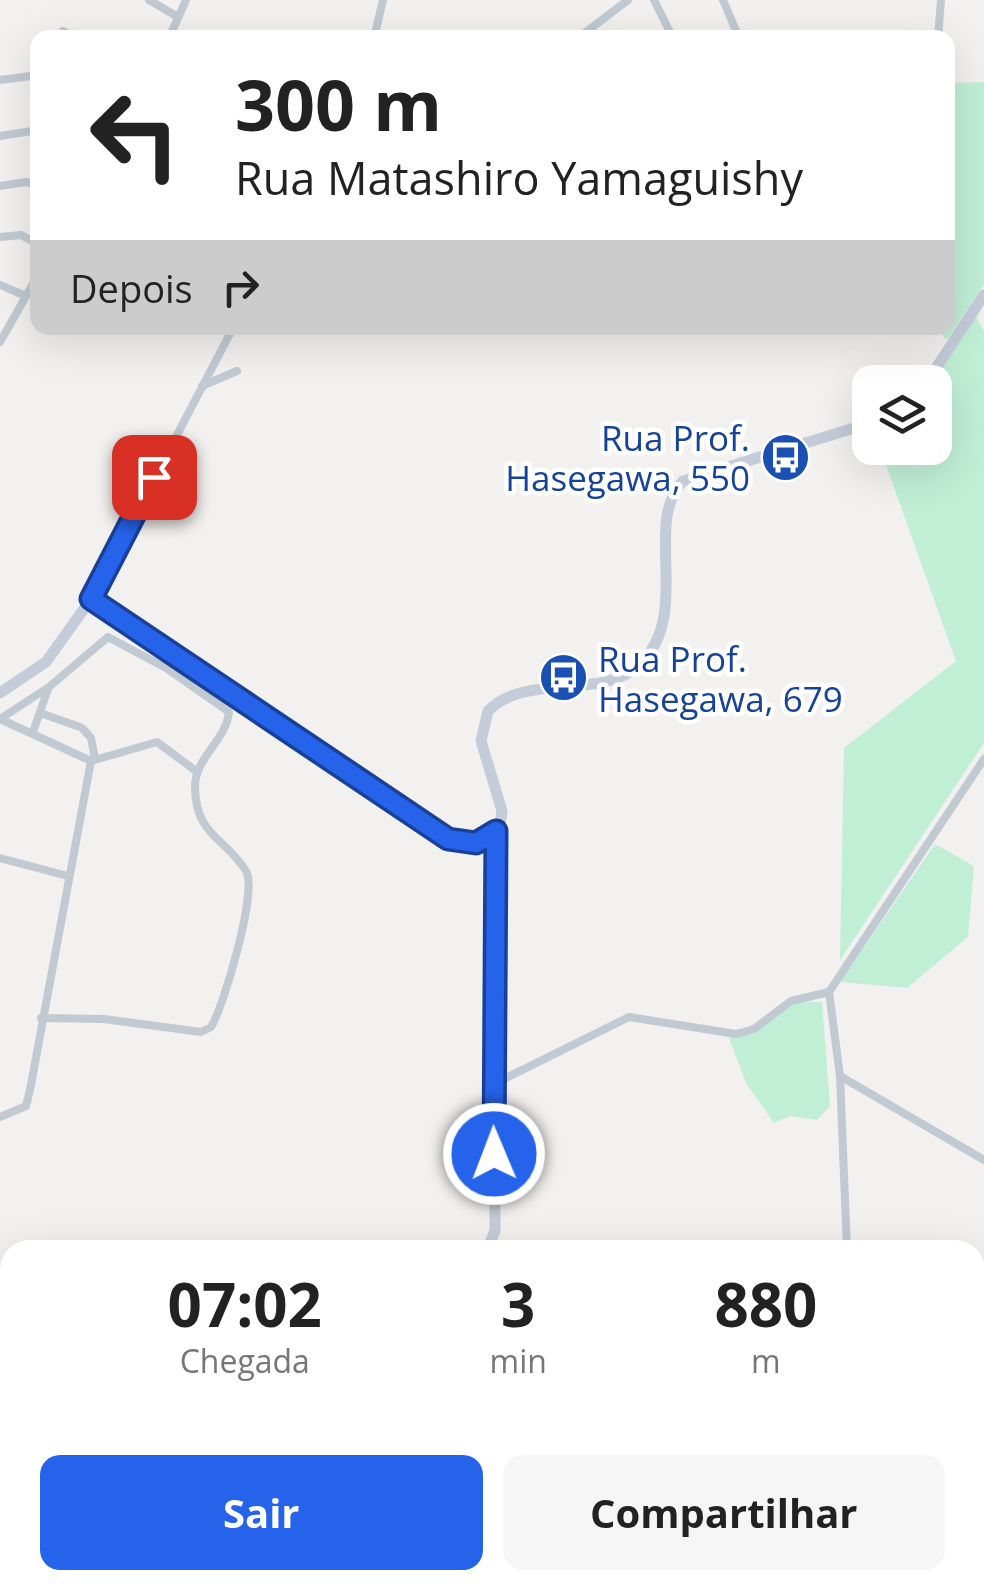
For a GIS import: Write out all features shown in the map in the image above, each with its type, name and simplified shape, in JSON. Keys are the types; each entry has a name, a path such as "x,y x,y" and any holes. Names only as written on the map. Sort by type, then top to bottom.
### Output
{"main road":[{"path":"938,365 984,295"},
{"path":"492,1240 495,1231 492,1085 496,831 501,802 481,742 488,712 520,692 619,677 641,664 664,622 668,524 678,486 694,476 852,428"},
{"path":"0,693 46,662 91,599 448,839 476,843 496,831"}],"street":[{"path":"149,0 178,17"},
{"path":"173,30 186,0"},
{"path":"376,30 384,0"},
{"path":"589,30 628,0"},
{"path":"654,0 669,30"},
{"path":"723,0 736,30"},
{"path":"939,30 942,0"},
{"path":"0,80 30,76"},
{"path":"0,136 30,131"},
{"path":"0,186 30,183"},
{"path":"0,237 21,236 30,240"},
{"path":"0,286 26,296"},
{"path":"0,342 30,289"},
{"path":"91,599 228,335"},
{"path":"202,386 237,372"},
{"path":"41,1018 104,1019 201,1032 211,1027 241,931 250,880 200,820 196,771 226,725 229,712 123,641 102,639 48,686 0,718 92,760 157,742 196,771"},
{"path":"33,732 48,686"},
{"path":"0,1118 26,1106 92,760 91,738 81,728 40,713"},
{"path":"847,1240 840,1076 830,992 984,759"},
{"path":"0,858 68,876"},
{"path":"492,1085 628,1016 736,1034 754,1029 791,1000 830,992"},
{"path":"840,1076 984,1160"}],"green space":[{"path":"984,82 984,285 955,328 955,83"},
{"path":"976,316 984,331 984,743 840,960 844,748 956,661 886,465 952,465 952,365 942,365"},
{"path":"935,844 974,866 968,937 907,988 840,982"},
{"path":"795,1002 822,1002 830,1106 817,1120 790,1116 774,1123 746,1083 729,1038"}],"place":[{"name":"Rua Prof. Hasegawa, 550","path":"785,457"},
{"name":"Rua Prof. Hasegawa, 679","path":"563,678"}],"route":[{"path":"154,477 91,599 448,839 476,843 496,831 494,1154"}]}
